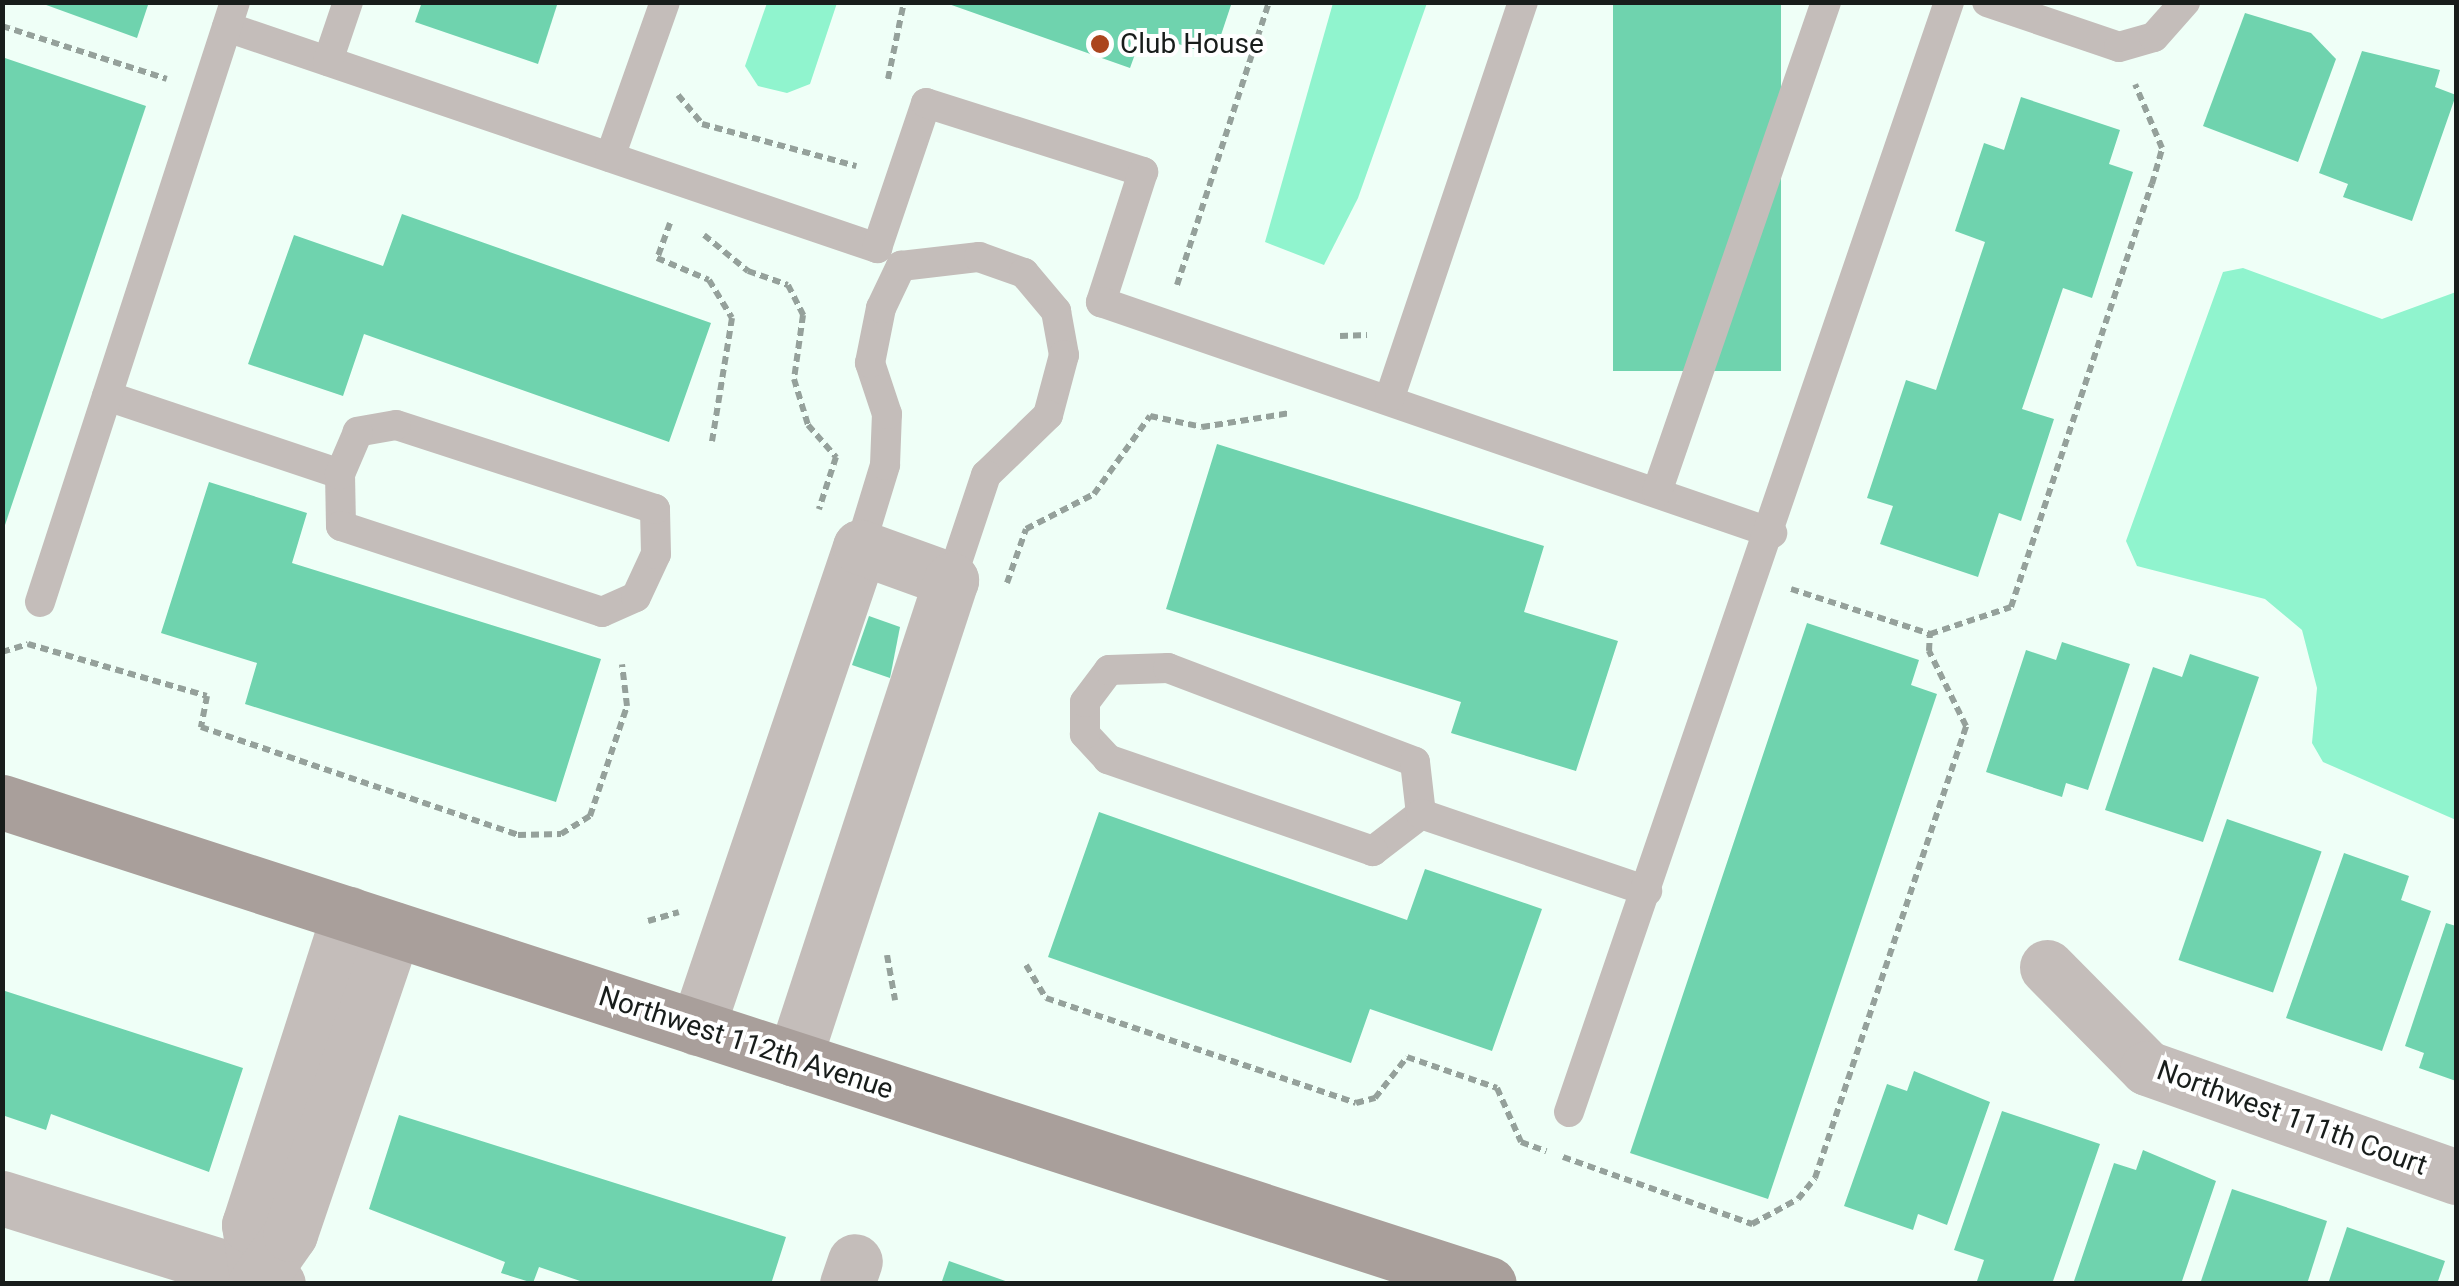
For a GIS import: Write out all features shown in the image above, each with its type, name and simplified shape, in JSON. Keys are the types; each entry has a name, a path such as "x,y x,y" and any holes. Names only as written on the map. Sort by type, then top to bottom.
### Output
{"street":[{"path":"697,1028 860,547 951,580 794,1059"},
{"name":"Northwest 112th Avenue","path":"2,802 1489,1284"},
{"path":"263,1281 249,1226 309,1110 371,921"},
{"name":"Northwest 111th Court","path":"2047,967 2147,1068 2456,1176"},
{"path":"2,1198 263,1281"}],"lane":[{"path":"328,61 348,2"},
{"path":"610,158 665,2"},
{"path":"1390,398 1522,2"},
{"path":"1657,492 1826,2"},
{"path":"1569,1112 1757,578 1948,2"},
{"path":"1987,2 2119,47 2154,37 2186,2"},
{"path":"40,602 231,15 328,61 889,257 979,257 1024,273 1056,311 1064,356 1048,415 986,474 951,580"},
{"path":"860,547 885,465 887,414 870,364 889,257 926,103 1142,172 1101,302"},
{"path":"1056,311 1101,302 1390,398 1772,533"},
{"path":"107,396 340,474"},
{"path":"396,424 656,509 656,554 636,597 602,612 342,526 340,474 358,432 396,424"},
{"path":"1168,668 1415,762 1421,814 1373,851 1108,759 1085,734 1085,702 1109,670 1168,668"},
{"path":"1421,814 1647,891"}],"path":[{"path":"886,84 904,2"},
{"path":"1195,292 1176,286 1269,2"},
{"path":"2,26 206,92"},
{"path":"1757,578 1930,634 2011,607 2162,148 2119,47"},
{"path":"672,88 702,124 854,171 860,154"},
{"path":"712,441 732,318 709,280 657,258 664,222 690,224 748,271 788,285 803,315 794,379 808,425 836,457 818,514"},
{"path":"1324,331 1364,338 1382,321"},
{"path":"1000,604 1026,529 1094,494 1150,416 1202,427 1296,412"},
{"path":"1026,965 1046,998 1356,1102 1375,1098 1407,1057 1497,1088 1521,1142 1752,1224 1775,1216 1815,1178 1966,726 1929,651 1930,634"},
{"path":"2,652 28,644 207,696 201,728 518,835 561,834 590,816 628,706 622,664"},
{"path":"648,922 680,912 686,898"},
{"path":"887,934 895,1000"}],"shaded area":[{"path":"767,3 837,3 810,84 787,93 758,86 745,66"},
{"path":"1333,3 1427,3 1358,198 1324,265 1265,242"},
{"path":"2243,268 2382,319 2456,292 2456,820 2323,762 2312,743 2317,688 2302,630 2265,599 2137,566 2126,541 2223,272"}],"building":[{"path":"38,2 149,2 137,38"},
{"path":"422,2 558,2 538,64 415,22"},
{"name":"Club House","path":"943,2 1232,2 1214,56 1143,32 1130,68"},
{"path":"1613,2 1781,2 1781,371 1613,371"},
{"path":"2245,13 2311,33 2336,59 2298,162 2203,126"},
{"path":"2362,51 2440,70 2435,87 2456,95 2412,221 2343,197 2348,184 2319,173"},
{"path":"2,57 146,106 3,531 2,531"},
{"path":"2021,97 2120,130 2109,164 2133,172 2092,298 2063,288 2022,409 2054,419 2021,521 1999,513 1978,577 1880,544 1893,506 1867,498 1906,380 1936,390 1985,242 1955,231 1984,143 2004,150"},
{"path":"402,214 711,323 669,442 364,334 343,396 248,364 294,235 383,266"},
{"path":"1217,444 1544,546 1524,612 1618,641 1576,771 1451,733 1461,702 1166,609"},
{"path":"209,482 307,513 292,563 601,659 556,802 245,704 257,663 161,633"},
{"path":"869,616 900,627 890,678 852,665"},
{"path":"1807,623 1919,660 1911,685 1937,694 1768,1199 1630,1153"},
{"path":"2062,642 2130,664 2088,790 2066,783 2062,797 1986,772 2026,650 2056,660"},
{"path":"2190,654 2259,677 2203,842 2105,810 2153,667 2182,677"},
{"path":"1099,812 1407,920 1425,869 1542,909 1492,1051 1370,1009 1351,1063 1048,957"},
{"path":"2227,819 2322,852 2273,992 2178,960"},
{"path":"2344,853 2409,876 2401,900 2431,911 2382,1051 2286,1018"},
{"path":"2446,923 2456,926 2456,1081 2419,1068 2424,1053 2405,1046"},
{"path":"2,990 243,1068 209,1172 51,1114 46,1130 5,1116"},
{"path":"1914,1071 1990,1102 1947,1225 1918,1214 1913,1230 1844,1206 1887,1084 1907,1091"},
{"path":"2002,1111 2100,1144 2052,1284 1976,1284 1984,1260 1954,1250"},
{"path":"399,1115 786,1237 771,1284 589,1284 539,1267 533,1283 501,1273 505,1262 369,1209"},
{"path":"2143,1150 2216,1181 2181,1284 2073,1284 2114,1163 2136,1170"},
{"path":"2232,1189 2327,1221 2307,1284 2200,1284"},
{"path":"2347,1227 2445,1261 2437,1284 2328,1284"},
{"path":"949,1261 1011,1283 1011,1284 941,1284"}],"place":[{"name":"Club House","path":"1100,44"}]}
